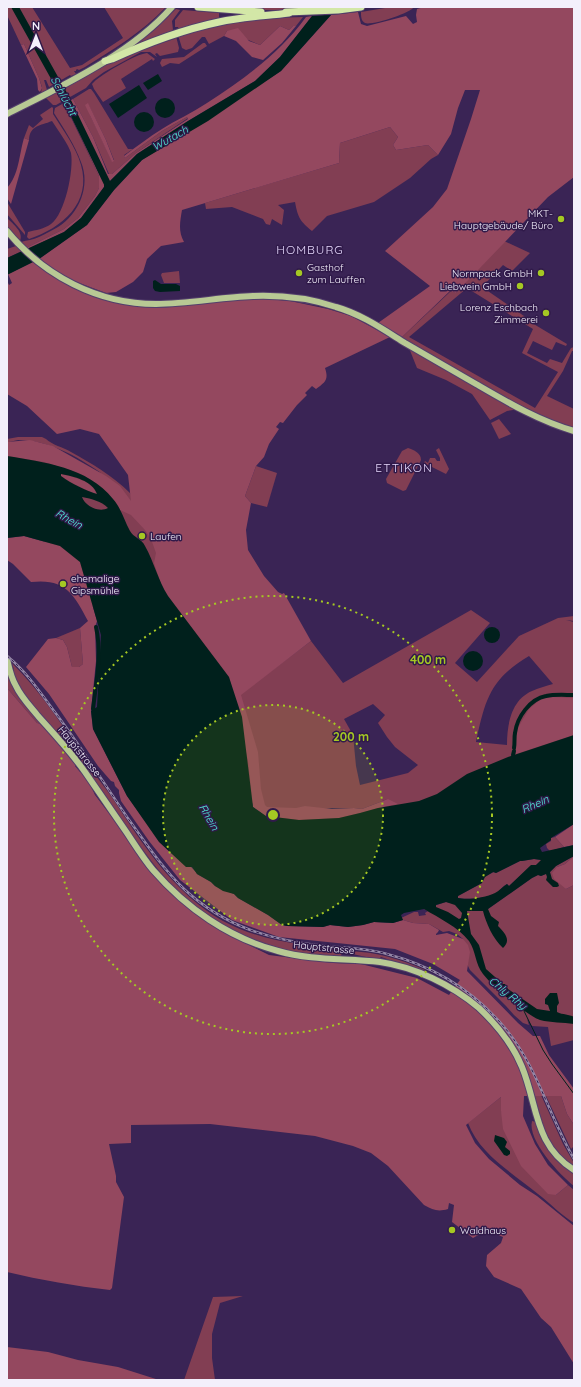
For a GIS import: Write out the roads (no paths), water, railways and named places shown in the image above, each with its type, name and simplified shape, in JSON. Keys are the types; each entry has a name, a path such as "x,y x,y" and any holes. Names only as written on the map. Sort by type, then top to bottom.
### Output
{"highway":[{"path":"199,7 252,12 297,13 361,7"},
{"path":"105,61 112,60 148,43 177,33 220,22 289,12"}],"main road":[{"path":"7,114 105,61 148,30 172,7"},
{"path":"7,231 26,252 48,270 65,281 92,293 115,300 155,304 252,296 270,296 304,299 338,307 372,323 503,400 548,422 574,431"},
{"name":"Hauptstrasse","path":"7,659 12,677 22,696 79,763 152,868 179,897 216,925 259,945 309,958 370,961 392,964 414,970 440,982 461,995 479,1009 498,1029 512,1048 522,1066 531,1091 539,1124 546,1142 554,1154 564,1164 574,1170"}],"water":[{"name":"Wutach","path":"331,15 281,71 208,121 142,160 114,190 87,225 39,259 7,275 7,258 64,232 81,218 104,187 104,182 107,179 109,182 137,154 188,121 255,81 280,57 312,16"},
{"path":"158,74 162,81 148,90 143,83"},
{"path":"139,85 147,98 118,118 109,104"},
{"path":"165,98 172,101 175,108 172,115 165,118 158,115 155,108 158,101"},
{"path":"144,112 151,115 154,122 151,129 144,132 137,129 134,122 137,115"},
{"path":"155,280 161,284 176,284 180,286 180,291 155,291 153,288 153,281"},
{"path":"7,456 64,468 78,473 103,488 116,503 131,533 145,546 161,584 168,596 229,677 242,717 253,807 266,816 299,820 339,818 378,808 419,801 437,794 467,774 508,757 574,735 574,824 551,838 551,840 540,848 542,852 574,845 574,856 556,866 550,872 552,879 558,883 559,886 553,887 546,880 546,874 541,876 538,875 488,909 491,916 499,922 498,926 506,936 507,942 503,948 490,931 483,911 467,911 471,934 479,945 486,969 503,984 505,984 508,989 537,1009 550,1011 548,1005 545,1004 545,999 550,993 557,993 559,1003 557,1006 557,1012 574,1017 574,1024 540,1020 518,1007 494,986 480,970 473,949 465,936 448,923 424,909 404,913 401,915 403,920 393,923 374,922 348,927 330,925 323,927 287,926 282,925 234,894 223,891 197,874 192,867 186,867 159,842 127,796 93,729 91,711 97,707 101,635 80,562 60,546 24,536 7,538","holes":["61,474 71,476 87,482 95,489 97,494 88,491 61,476","82,497 99,502 108,508 101,510 93,508","534,859 541,860 536,865 531,865 509,886 507,884 495,893 476,898 458,898 458,896 482,883 485,877 493,872 496,873 520,861","446,902 455,905 462,913 461,918 459,919 436,907 436,905"]},
{"path":"492,627 498,629 500,635 498,641 492,643 486,641 484,635 486,629"},
{"path":"473,651 480,654 483,661 480,668 473,671 466,668 463,661 466,654"},
{"path":"495,1135 504,1138 507,1142 505,1147 510,1151 510,1154 507,1156 504,1155 494,1141"}],"waterway":[{"name":"Schlücht","path":"15,7 68,102 109,187"},
{"path":"93,709 98,658 98,637 96,627"},
{"path":"514,748 515,733 518,721 530,705 546,696 574,695"},
{"path":"513,755 514,751"},
{"name":"Chly Rhy","path":"524,1011 543,1050 574,1094"}],"railway":[{"path":"7,656 27,675 38,689 147,845 161,864 184,889 216,913 249,930 285,940 324,946 364,949 387,954 420,965 466,991 505,1028 526,1058 565,1143 574,1159"}],"place":[{"name":"MKT- Hauptgebäude/ Büro","path":"561,219"},
{"name":"Gasthof zum Lauffen","path":"299,273"},
{"name":"Normpack GmbH","path":"541,273"},
{"name":"Liebwein GmbH","path":"520,286"},
{"name":"Lorenz Eschbach Zimmerei","path":"546,313"},
{"name":"Laufen","path":"142,536"},
{"name":"ehemalige Gipsmühle","path":"63,584"},
{"name":"Waldhaus","path":"452,1230"}],"district":[{"name":"HOMBURG","path":"310,250"},
{"name":"ETTIKON","path":"404,468"}],"water label":[{"name":"Rhein","path":"69,519"},
{"name":"Rhein","path":"535,804"},
{"name":"Rhein","path":"209,817"}]}
